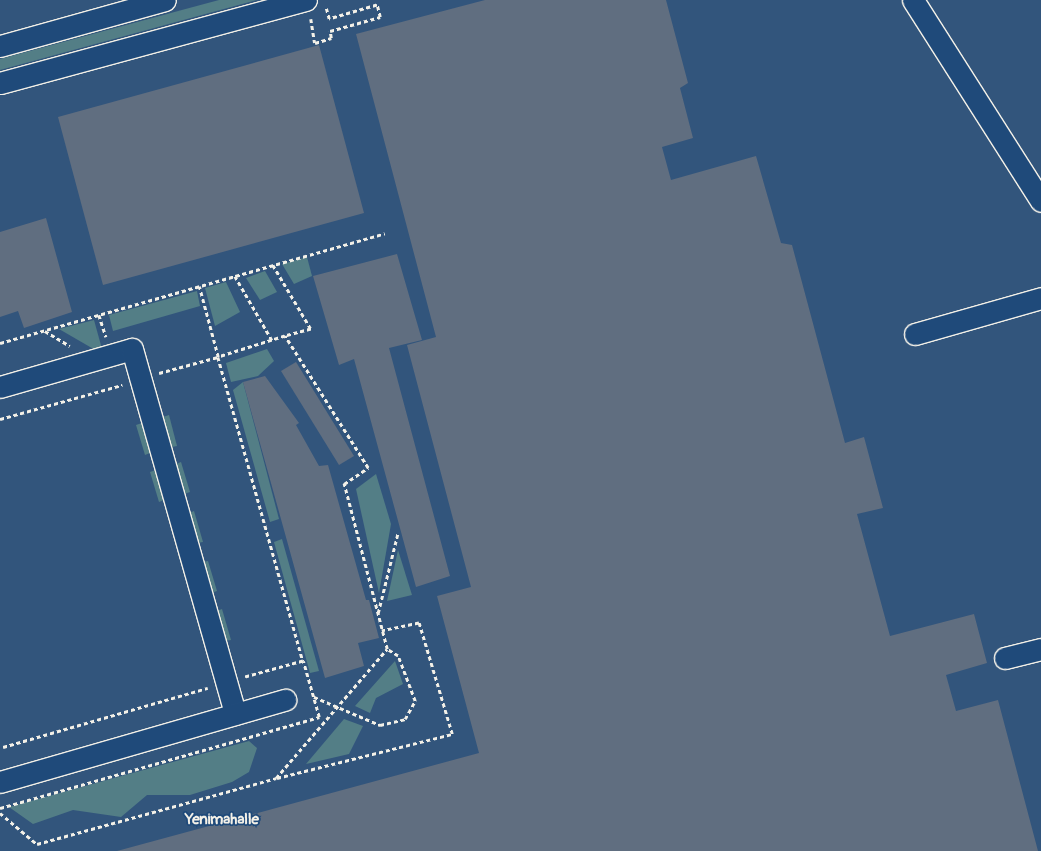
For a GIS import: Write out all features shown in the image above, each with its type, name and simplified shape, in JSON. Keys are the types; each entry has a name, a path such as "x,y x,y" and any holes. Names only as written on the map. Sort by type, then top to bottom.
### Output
{"street":[{"path":"0,46 165,0"},
{"path":"913,0 1041,201"},
{"path":"0,83 308,6"},
{"path":"914,334 1041,298"},
{"path":"3,385 132,349 235,714"},
{"path":"1006,658 1041,649"},
{"path":"1,779 285,700"}],"path":[{"path":"308,6 315,42 331,38 330,31 380,17 377,5 328,19 326,8"},
{"path":"0,343 385,233"},
{"path":"156,374 311,329 273,265"},
{"path":"235,276 272,340"},
{"path":"199,286 304,661 241,678"},
{"path":"100,315 108,342"},
{"path":"45,330 76,349"},
{"path":"285,336 368,468 344,484 387,649 398,656 415,701 405,719 380,726 313,697"},
{"path":"0,419 130,382"},
{"path":"378,614 398,532"},
{"path":"0,813 37,844 276,778 452,734 419,623 382,631"},
{"path":"276,778 387,649"},
{"path":"3,746 216,685"}],"green space":[{"path":"219,0 257,0 0,70 0,59"},
{"path":"307,257 312,276 294,284 282,264"},
{"path":"265,271 277,292 260,300 246,278"},
{"path":"226,282 240,312 215,326 205,288"},
{"path":"197,291 200,306 113,331 109,315"},
{"path":"94,320 102,349 97,351 59,329"},
{"path":"267,349 274,361 258,376 231,382 226,363"},
{"path":"243,382 279,519 270,522 233,390"},
{"path":"169,415 177,446 172,447 163,417"},
{"path":"142,423 150,453 145,455 136,425"},
{"path":"181,462 190,492 184,494 176,464"},
{"path":"156,470 164,500 159,502 150,472"},
{"path":"376,474 391,524 379,593 356,489"},
{"path":"194,511 203,542 197,543 189,513"},
{"path":"282,539 319,671 310,673 274,542"},
{"path":"398,550 412,595 387,601"},
{"path":"208,561 217,591 211,593 203,562"},
{"path":"222,609 231,640 225,641 217,611"},
{"path":"395,661 403,684 376,698 370,713 355,706"},
{"path":"344,719 363,726 349,754 306,764"},
{"path":"249,741 257,748 249,772 232,782 190,795 147,795 121,817 73,810 33,824 9,807"}],"building":[{"path":"485,0 666,0 688,83 680,88 693,138 662,147 671,180 756,156 781,243 792,245 845,443 864,437 883,508 857,514 890,636 974,614 987,663 946,675 956,711 998,700 1038,851 117,851 479,753 437,596 471,587 407,345 436,337 356,34"},
{"path":"319,45 364,213 103,285 58,117"},
{"path":"46,218 72,312 24,328 18,311 0,317 0,232"},
{"path":"397,254 422,340 389,348 450,576 416,587 354,359 339,365 313,276"},
{"path":"296,362 354,456 339,465 281,371"},
{"path":"265,376 299,423 296,425 319,466 328,465 366,600 369,600 379,638 358,643 364,666 325,678 243,382"}],"district":[{"name":"Yenimahalle","path":"222,820"}]}
